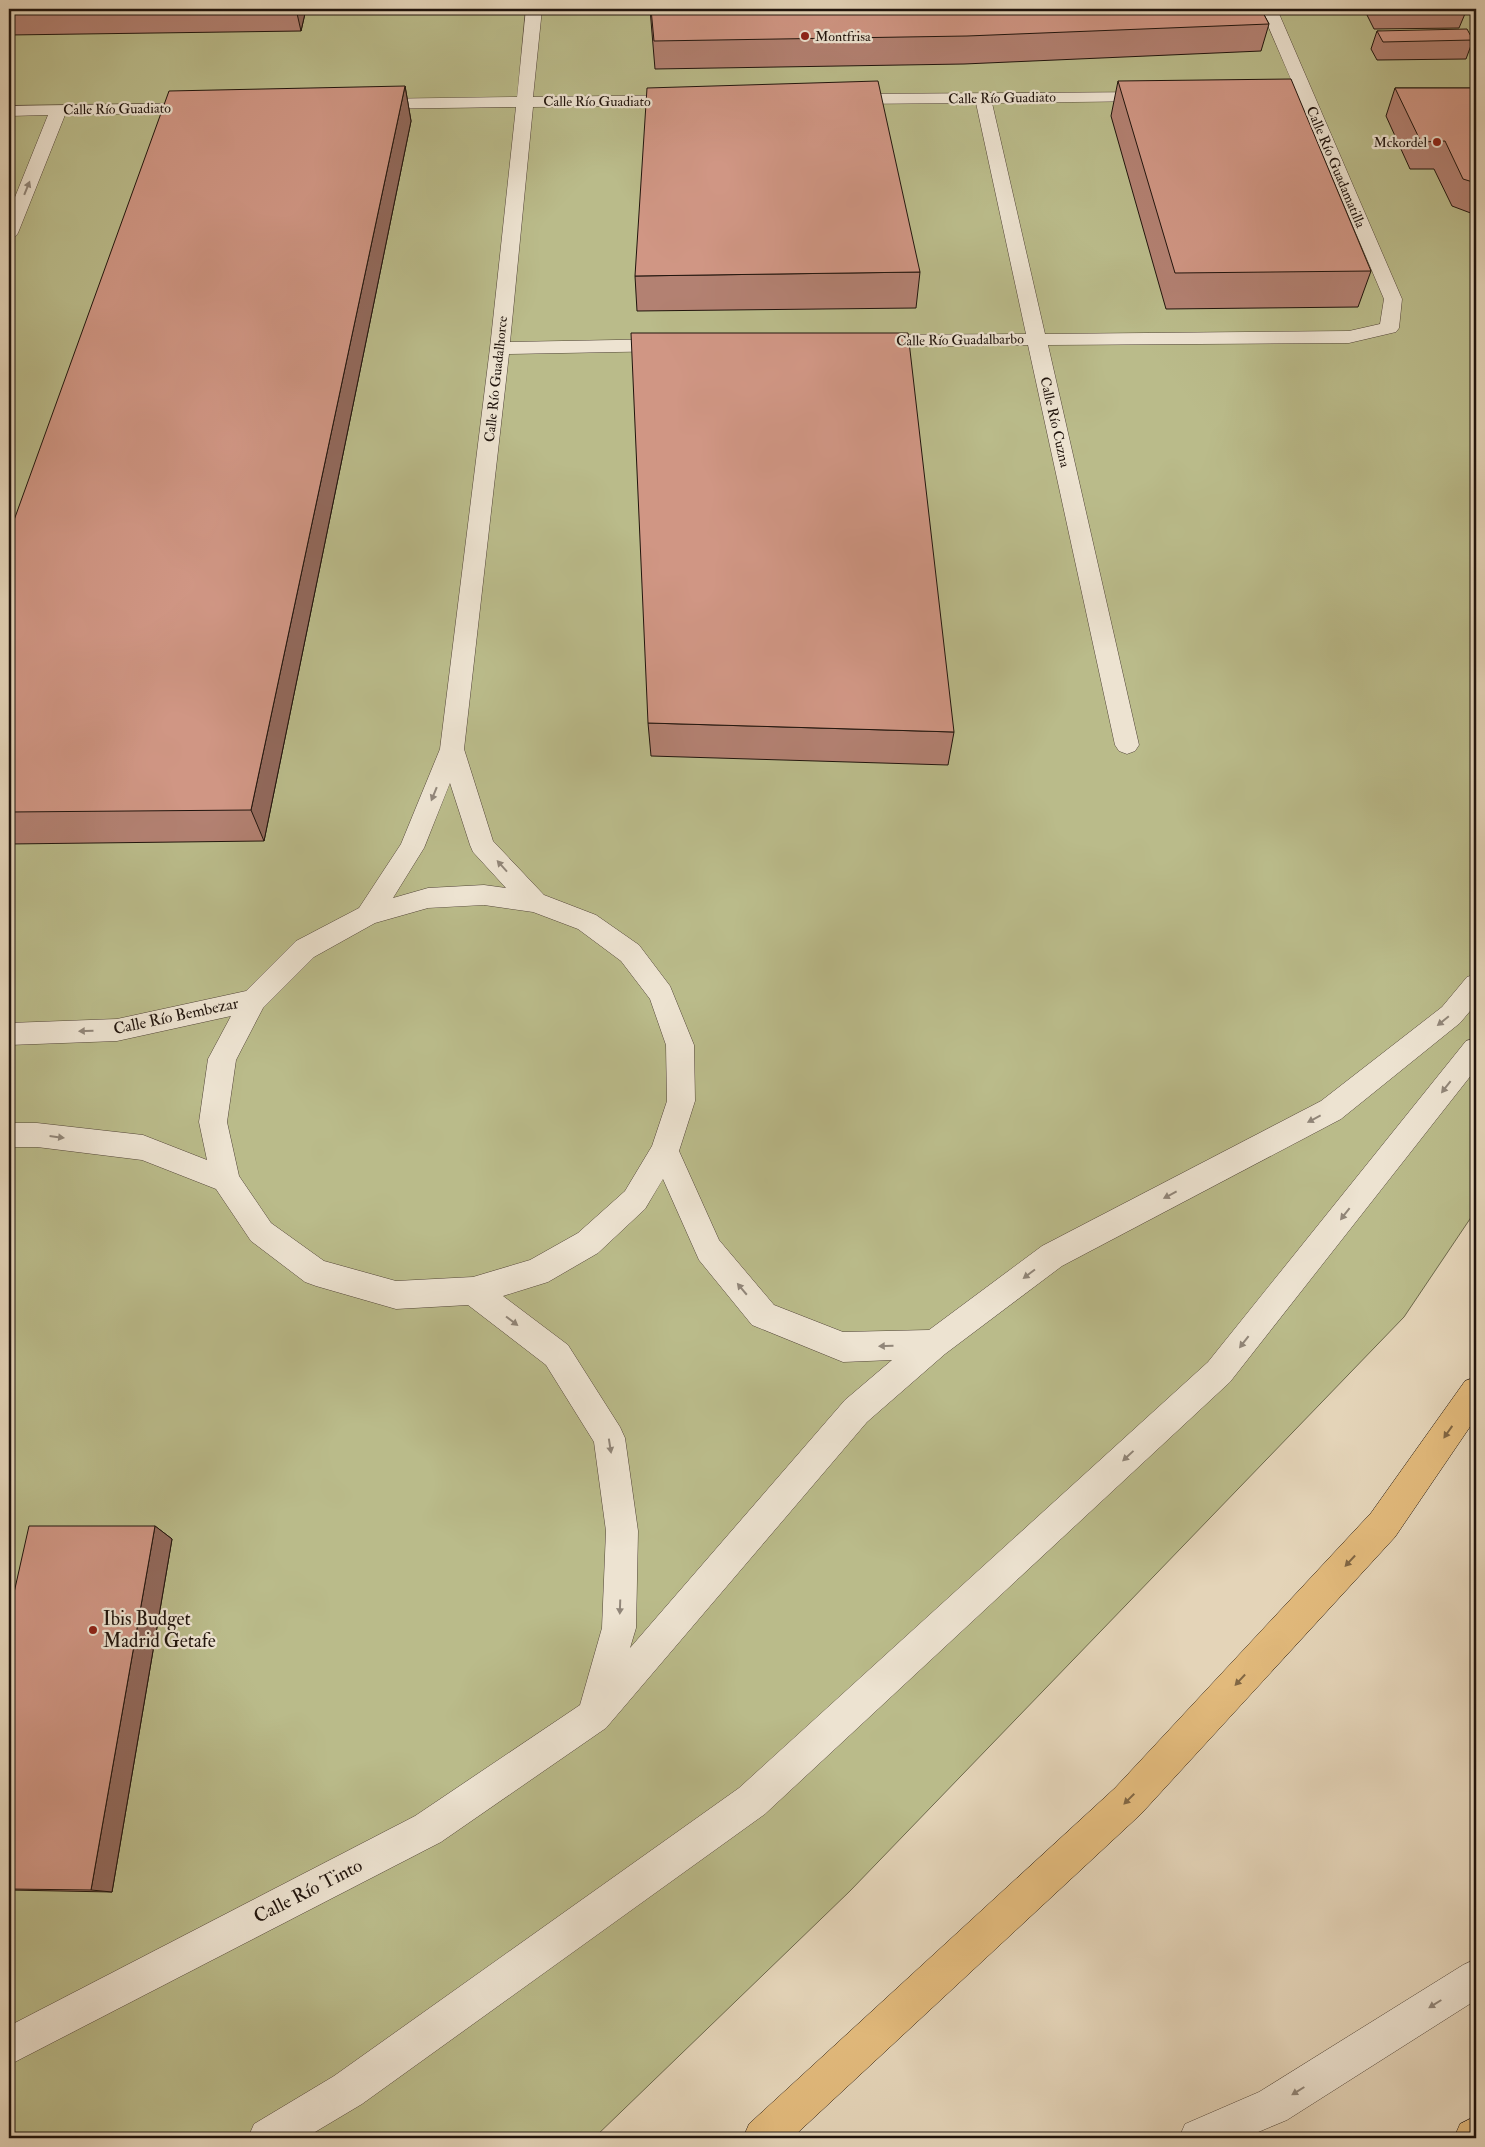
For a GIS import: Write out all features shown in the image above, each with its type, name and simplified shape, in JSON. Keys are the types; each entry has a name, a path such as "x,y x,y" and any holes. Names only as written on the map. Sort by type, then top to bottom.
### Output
{"highway":[{"path":"763,2138 1128,1801 1383,1525 1476,1392"}],"street":[{"name":"Calle Río Guadalhorce","path":"368,915 412,848 452,749 500,348 534,9"},
{"name":"Calle Río Guadamatilla","path":"1269,9 1393,299 1389,328"},
{"path":"1244,95 1305,94"},
{"name":"Calle Río Guadiato","path":"832,99 1165,96"},
{"name":"Calle Río Cuzna","path":"983,98 1127,746"},
{"name":"Calle Río Guadiato","path":"358,104 703,100"},
{"name":"Calle Río Guadiato","path":"9,112 221,107"},
{"path":"9,233 60,110"},
{"name":"Calle Río Guadalbarbo","path":"854,342 1037,338 1349,337 1389,328"},
{"path":"500,348 686,345"},
{"name":"Calle Río Guadalhorce","path":"452,749 482,845 535,902"},
{"path":"484,895 535,902 587,922 630,953 661,994 680,1045 681,1101 665,1151 635,1200 588,1243 536,1272 473,1291 396,1295 316,1272 261,1232 226,1180 213,1122 222,1059 254,1000 305,950 368,915 428,898 484,895"},
{"name":"Calle Río Tinto","path":"9,2046 428,1829 594,1716 856,1411 934,1344 1052,1256 1331,1110 1450,1015 1476,985"},
{"name":"Calle Río Bembezar","path":"9,1034 117,1030 254,1000"},
{"path":"268,2138 348,2090 752,1801 1219,1372 1476,1049"},
{"path":"9,1135 37,1135 143,1148 226,1180"},
{"path":"665,1151 709,1250 763,1315 842,1347 934,1344"},
{"path":"473,1291 558,1355 609,1438 622,1531 619,1628 594,1716"},
{"path":"1199,2138 1273,2106 1476,1978"}],"green space":[{"path":"9,9 1476,9 1476,1210 1404,1317 850,1891 594,2138 9,2138"}],"building":[{"path":"651,9 1261,9 1269,24 967,36 654,41"},
{"path":"1467,29 1473,40 1383,42 1377,31"},
{"path":"1291,79 1371,271 1175,273 1118,81"},
{"path":"878,81 920,272 635,276 647,88"},
{"path":"405,86 251,810 9,812 9,534 169,91"},
{"path":"1395,88 1476,88 1476,183 1463,179 1445,141 1421,142"},
{"path":"631,333 908,333 954,732 648,723"},
{"name":"Ibis Budget Madrid Getafe","path":"29,1526 155,1526 91,1890 9,1889 9,1615"}],"place":[{"name":"Montfrisa","path":"805,36"},
{"name":"Mckordel","path":"1437,142"},
{"name":"Ibis Budget Madrid Getafe","path":"93,1630"}]}
